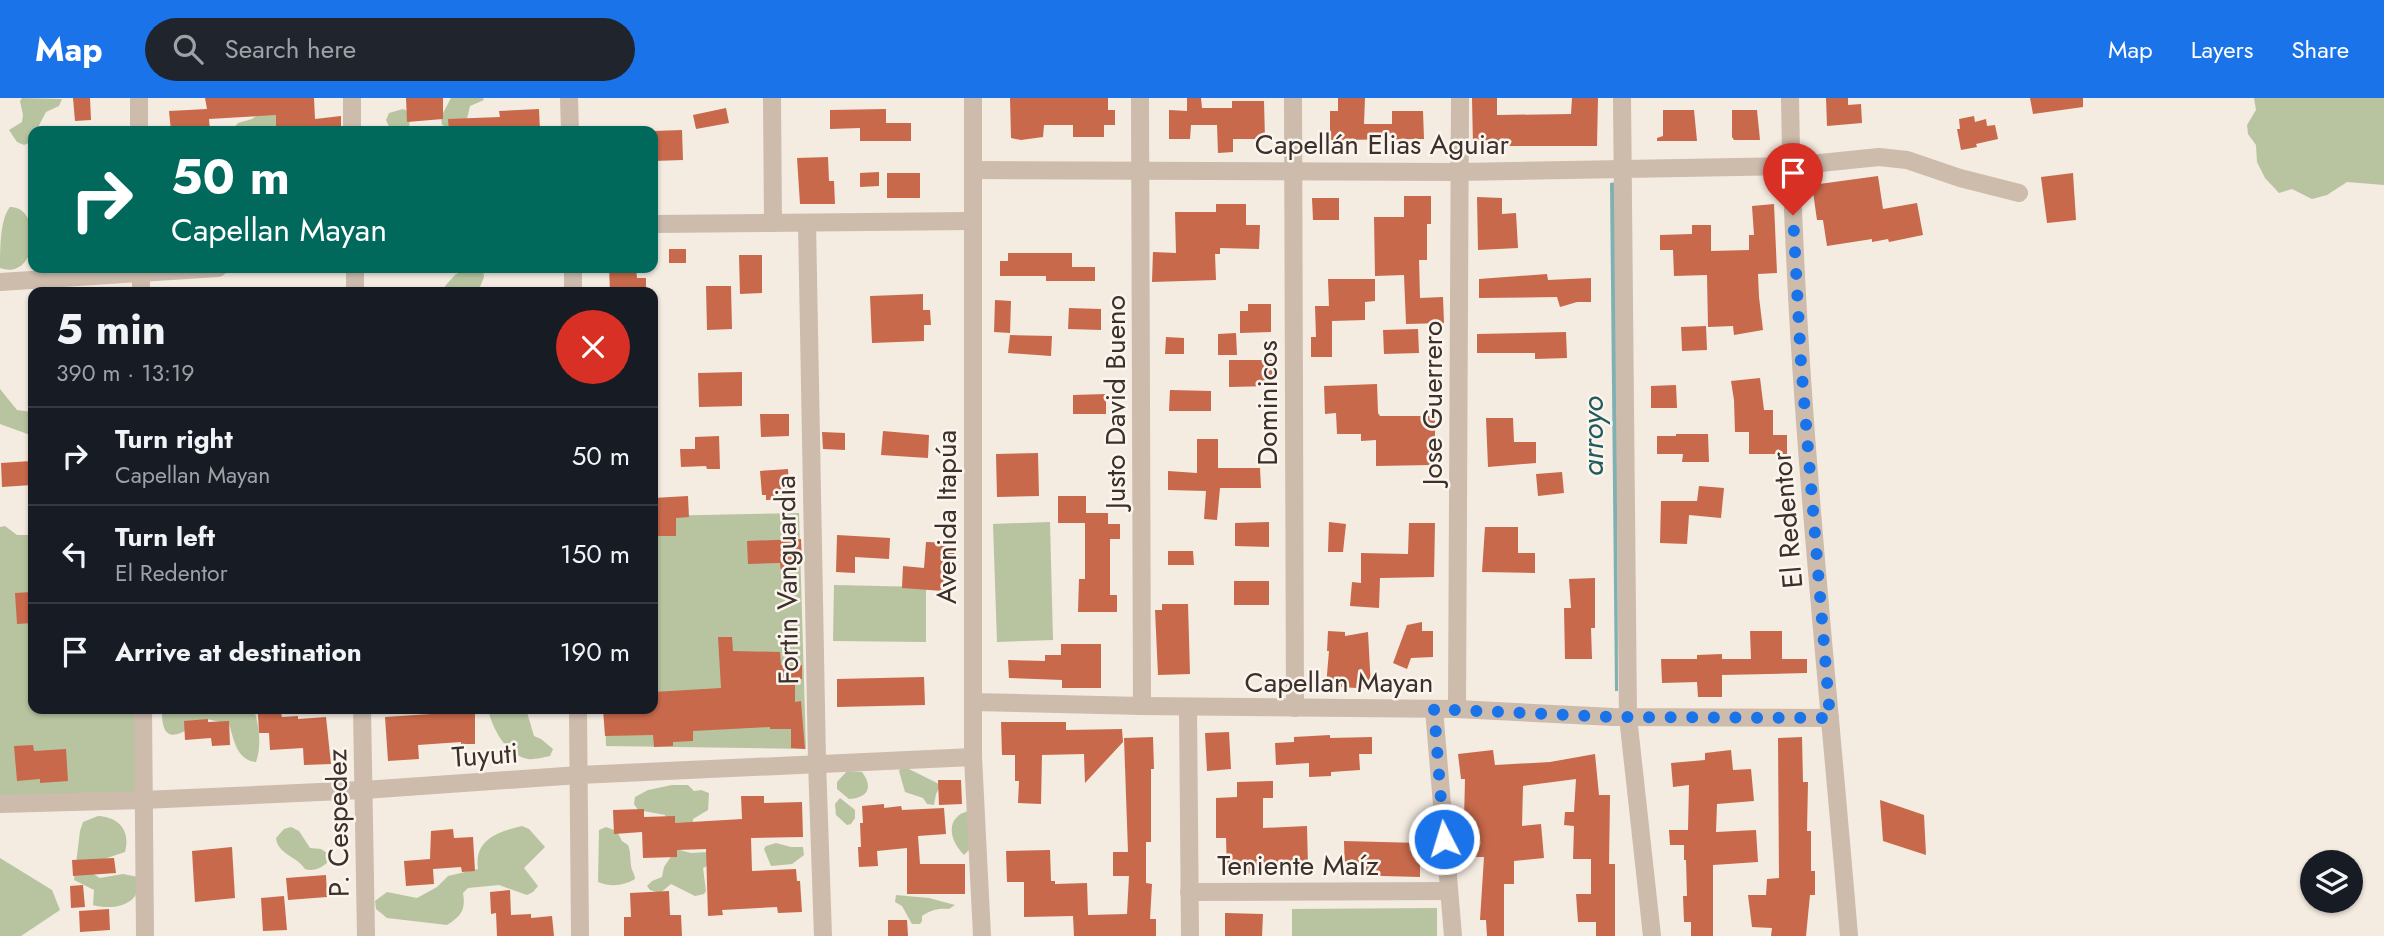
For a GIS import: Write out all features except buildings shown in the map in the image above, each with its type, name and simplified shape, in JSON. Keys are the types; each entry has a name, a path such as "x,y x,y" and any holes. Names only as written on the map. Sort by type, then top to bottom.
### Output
{"street":[{"path":"139,98 139,126"},
{"path":"352,98 352,126"},
{"path":"569,98 570,126"},
{"path":"772,98 773,223"},
{"name":"Avenida Itapúa","path":"973,98 973,757 982,936"},
{"name":"Justo David Bueno","path":"1140,98 1142,706"},
{"name":"Dominicos","path":"1293,98 1295,708"},
{"name":"Jose Guerrero","path":"1457,709 1460,98"},
{"path":"1622,98 1629,717 1652,936"},
{"name":"El Redentor","path":"1790,98 1801,363 1849,936"},
{"name":"Capellán Elias Aguiar","path":"973,170 1459,172 1791,166 1879,157 1907,160 1960,178 2019,193"},
{"path":"658,224 972,221"},
{"name":"Fortin Vanguardia","path":"807,223 823,936"},
{"path":"0,282 106,273"},
{"name":"Capellan Mayan","path":"973,702 1457,709 1629,717 1830,718"},
{"path":"1188,706 1190,936"},
{"path":"1434,709 1453,936"},
{"path":"143,714 145,936"},
{"name":"P. Cespedez","path":"362,714 366,936"},
{"path":"578,714 580,936"},
{"name":"Tuyuti","path":"0,804 363,790 817,762 973,757"},
{"name":"Teniente Maíz","path":"1189,892 1449,891"}],"green space":[{"path":"22,98 62,99 59,106 46,112 39,126 28,126 28,143 24,145 17,142 9,130 22,122"},
{"path":"451,98 484,100 470,106 466,123 444,126 441,117"},
{"path":"2254,98 2384,98 2384,185 2347,182 2327,195 2312,199 2292,189 2279,193 2265,178 2257,162 2256,145 2248,134 2247,125 2256,110"},
{"path":"270,105 292,126 235,126 252,119"},
{"path":"403,109 410,112 409,126 389,126 386,120 389,113"},
{"path":"10,207 21,210 28,218 28,256 23,264 13,269 0,268 2,227"},
{"path":"483,273 484,277 480,287 445,287 455,275"},
{"path":"0,389 17,410 28,411 28,434 0,424"},
{"path":"799,513 806,749 606,746 605,714 658,714 658,516"},
{"path":"1050,522 1053,640 997,642 993,524"},
{"path":"5,526 17,535 28,535 28,714 148,714 151,798 0,803 0,527"},
{"path":"834,585 926,587 926,642 833,641"},
{"path":"162,714 255,714 259,736 256,762 240,753 229,724 207,719 184,732 171,734 166,731"},
{"path":"490,714 527,714 534,736 553,749 550,756 528,759 520,756 501,740"},
{"path":"905,767 939,784 934,805 905,792 899,771"},
{"path":"847,771 862,772 866,778 867,791 860,797 849,799 837,789 837,782"},
{"path":"688,785 694,791 709,793 708,810 693,819 693,826 667,822 665,815 638,810 634,804 635,797 648,790"},
{"path":"840,798 855,810 855,818 851,824 847,825 836,815 835,804"},
{"path":"976,810 969,850 964,855 954,841 952,826 959,815"},
{"path":"98,816 112,819 122,826 126,838 125,852 104,859 90,872 100,878 123,874 138,877 139,886 132,900 118,906 93,905 94,890 74,880 83,822"},
{"path":"522,826 529,829 545,847 524,868 538,886 533,892 527,895 499,885 468,888 463,893 464,904 461,912 447,925 387,918 376,909 375,901 387,892 417,898 437,887 448,876 478,869 480,850 489,838"},
{"path":"291,827 299,831 310,848 321,849 327,853 327,863 308,870 280,848 276,838 284,829"},
{"path":"606,827 617,831 622,841 628,845 635,879 616,885 598,882 599,830"},
{"path":"776,843 803,847 804,855 792,864 771,866 764,849"},
{"path":"676,849 691,853 708,852 713,863 703,868 706,891 704,894 695,896 671,884 660,893 647,886 662,877 664,867"},
{"path":"0,858 52,890 60,910 21,936 0,936"},
{"path":"896,895 929,898 955,905 949,909 928,912 922,916 920,924 912,924 902,906 895,902"},
{"path":"1437,908 1437,936 1292,936 1292,909"}],"water":[{"path":"1616,182 1618,691 1615,691 1610,183"}],"route":[{"path":"1444,839 1434,709 1613,717 1830,718 1801,363 1793,215"}],"water label":[{"name":"arroyo","path":"1592,436"}]}
